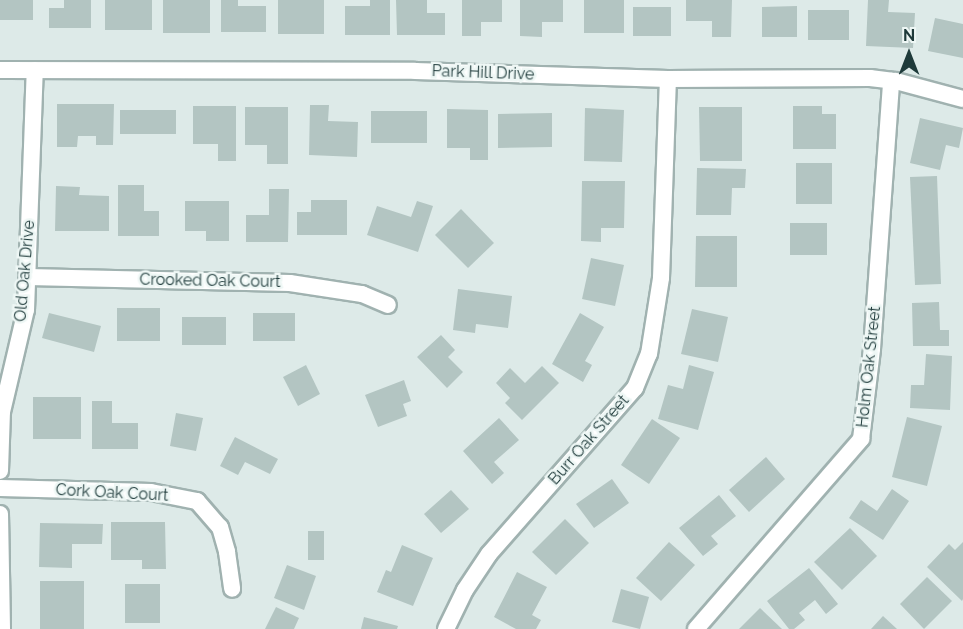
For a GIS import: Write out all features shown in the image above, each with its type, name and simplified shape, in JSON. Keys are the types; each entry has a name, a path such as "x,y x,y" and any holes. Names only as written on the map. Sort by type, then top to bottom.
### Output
{"street":[{"name":"Park Hill Drive","path":"0,70 415,71 668,79 870,78 963,99"},
{"name":"Old Oak Drive","path":"0,471 2,412 26,310 35,70"},
{"name":"Burr Oak Street","path":"446,629 465,590 489,554 634,388 649,354 661,278 668,79"},
{"name":"Holm Oak Street","path":"696,629 861,439 872,350 891,81"},
{"name":"Crooked Oak Court","path":"28,277 290,283 362,294 388,305"},
{"name":"Cork Oak Court","path":"0,488 151,492 197,501 220,527 227,552 232,589"},
{"path":"0,514 2,629"}],"building":[{"path":"0,0 33,0 33,20 0,20"},
{"path":"64,0 91,0 91,28 49,28 49,8 64,8"},
{"path":"105,0 152,0 152,30 105,30"},
{"path":"163,0 210,0 210,33 163,33"},
{"path":"221,0 238,0 238,6 266,6 266,32 221,32"},
{"path":"278,0 324,0 324,34 278,34"},
{"path":"370,0 390,0 390,35 345,35 345,6 370,6"},
{"path":"396,0 427,0 427,13 445,13 445,35 397,35"},
{"path":"462,0 502,0 502,22 481,22 481,36 462,36"},
{"path":"520,0 563,0 563,22 542,22 542,37 520,36"},
{"path":"584,0 624,0 624,33 584,33"},
{"path":"686,0 732,0 731,37 712,37 712,21 686,21"},
{"path":"868,0 889,0 888,12 915,13 913,48 866,46"},
{"path":"797,6 797,37 762,37 762,7"},
{"path":"633,7 671,7 671,36 633,36"},
{"path":"808,10 849,10 849,40 808,40"},
{"path":"935,18 963,24 963,58 928,51"},
{"path":"57,104 114,104 113,145 96,145 96,136 78,136 77,147 57,147"},
{"path":"310,105 329,105 328,121 358,122 357,157 309,155"},
{"path":"193,106 236,106 236,161 218,161 218,144 193,144"},
{"path":"793,106 822,106 822,114 836,114 836,149 793,149"},
{"path":"245,107 288,107 288,164 267,164 267,145 245,145"},
{"path":"699,107 742,107 742,161 700,161"},
{"path":"585,108 624,110 622,162 584,161"},
{"path":"447,109 488,110 488,160 470,160 470,148 447,148"},
{"path":"120,110 176,110 176,134 120,134"},
{"path":"371,111 427,111 427,143 371,143"},
{"path":"552,113 552,147 498,148 498,114"},
{"path":"920,118 963,128 959,148 946,145 940,170 910,163"},
{"path":"796,163 832,163 832,204 796,204"},
{"path":"697,168 746,169 745,188 732,188 731,215 696,215"},
{"path":"937,176 941,284 915,285 910,177"},
{"path":"582,181 625,181 624,228 601,228 601,242 581,241"},
{"path":"118,185 144,185 144,211 159,211 159,236 118,236"},
{"path":"56,186 80,187 79,195 109,196 109,231 55,231"},
{"path":"269,189 289,189 288,242 246,242 246,215 269,215"},
{"path":"311,200 347,200 347,235 297,235 297,212 311,212"},
{"path":"185,201 229,201 229,241 206,241 206,231 185,231"},
{"path":"417,201 433,206 418,252 367,235 377,206 411,217"},
{"path":"461,209 494,243 468,268 435,235"},
{"path":"790,223 827,223 827,255 790,255"},
{"path":"696,236 737,236 737,287 695,287"},
{"path":"591,258 624,265 615,306 582,299"},
{"path":"458,289 512,296 508,328 476,324 475,333 453,330"},
{"path":"939,302 940,330 949,330 949,346 913,346 912,303"},
{"path":"117,308 160,308 160,341 117,341"},
{"path":"692,309 728,317 718,362 681,354"},
{"path":"49,313 101,326 94,352 42,338"},
{"path":"253,313 295,313 295,341 253,341"},
{"path":"580,313 604,327 585,361 592,365 583,382 552,364"},
{"path":"182,317 226,317 226,345 182,345"},
{"path":"441,335 455,350 448,357 463,372 447,388 417,357"},
{"path":"926,354 952,356 950,410 910,408 911,385 924,385"},
{"path":"306,365 320,394 298,406 283,377"},
{"path":"689,365 714,372 698,430 658,419 668,385 683,389"},
{"path":"542,366 559,383 522,420 505,403 510,398 496,383 510,368 525,383"},
{"path":"404,380 411,401 403,404 407,416 378,427 365,395"},
{"path":"33,397 81,397 81,439 33,439"},
{"path":"92,401 112,401 112,423 138,423 138,449 92,449"},
{"path":"176,413 203,418 196,451 170,446"},
{"path":"907,417 942,426 927,486 892,477"},
{"path":"499,418 519,440 494,462 504,473 492,484 463,451"},
{"path":"652,419 680,438 649,484 621,465"},
{"path":"235,437 278,459 270,474 245,462 238,475 220,466"},
{"path":"766,457 785,479 749,512 729,490"},
{"path":"612,479 629,503 594,528 576,504"},
{"path":"892,489 909,501 883,540 849,518 861,500 877,511"},
{"path":"451,490 469,509 441,533 424,514"},
{"path":"719,495 736,516 711,536 718,544 703,556 679,528"},
{"path":"565,519 589,543 556,575 532,552"},
{"path":"111,522 165,522 166,569 142,569 142,560 111,560"},
{"path":"40,523 103,524 102,544 72,544 72,568 39,567"},
{"path":"850,528 877,556 842,590 814,562"},
{"path":"308,531 324,531 324,560 308,560"},
{"path":"669,542 695,565 661,601 636,578"},
{"path":"963,542 962,601 927,567 949,544 955,550"},
{"path":"402,545 433,558 413,606 377,592 386,570 391,572"},
{"path":"287,565 316,576 304,610 274,598"},
{"path":"809,568 838,604 826,614 815,600 799,613 805,620 794,629 789,629 767,601"},
{"path":"517,572 547,587 532,615 541,620 536,629 516,629 494,617"},
{"path":"927,577 952,601 924,629 900,604"},
{"path":"40,581 84,581 84,629 40,629"},
{"path":"125,584 160,584 160,623 125,623"},
{"path":"621,589 649,597 640,629 612,622"},
{"path":"276,607 299,618 294,629 265,629"},
{"path":"760,608 782,629 739,629"},
{"path":"883,616 897,629 871,629"},
{"path":"364,617 398,626 397,629 361,629"}]}
